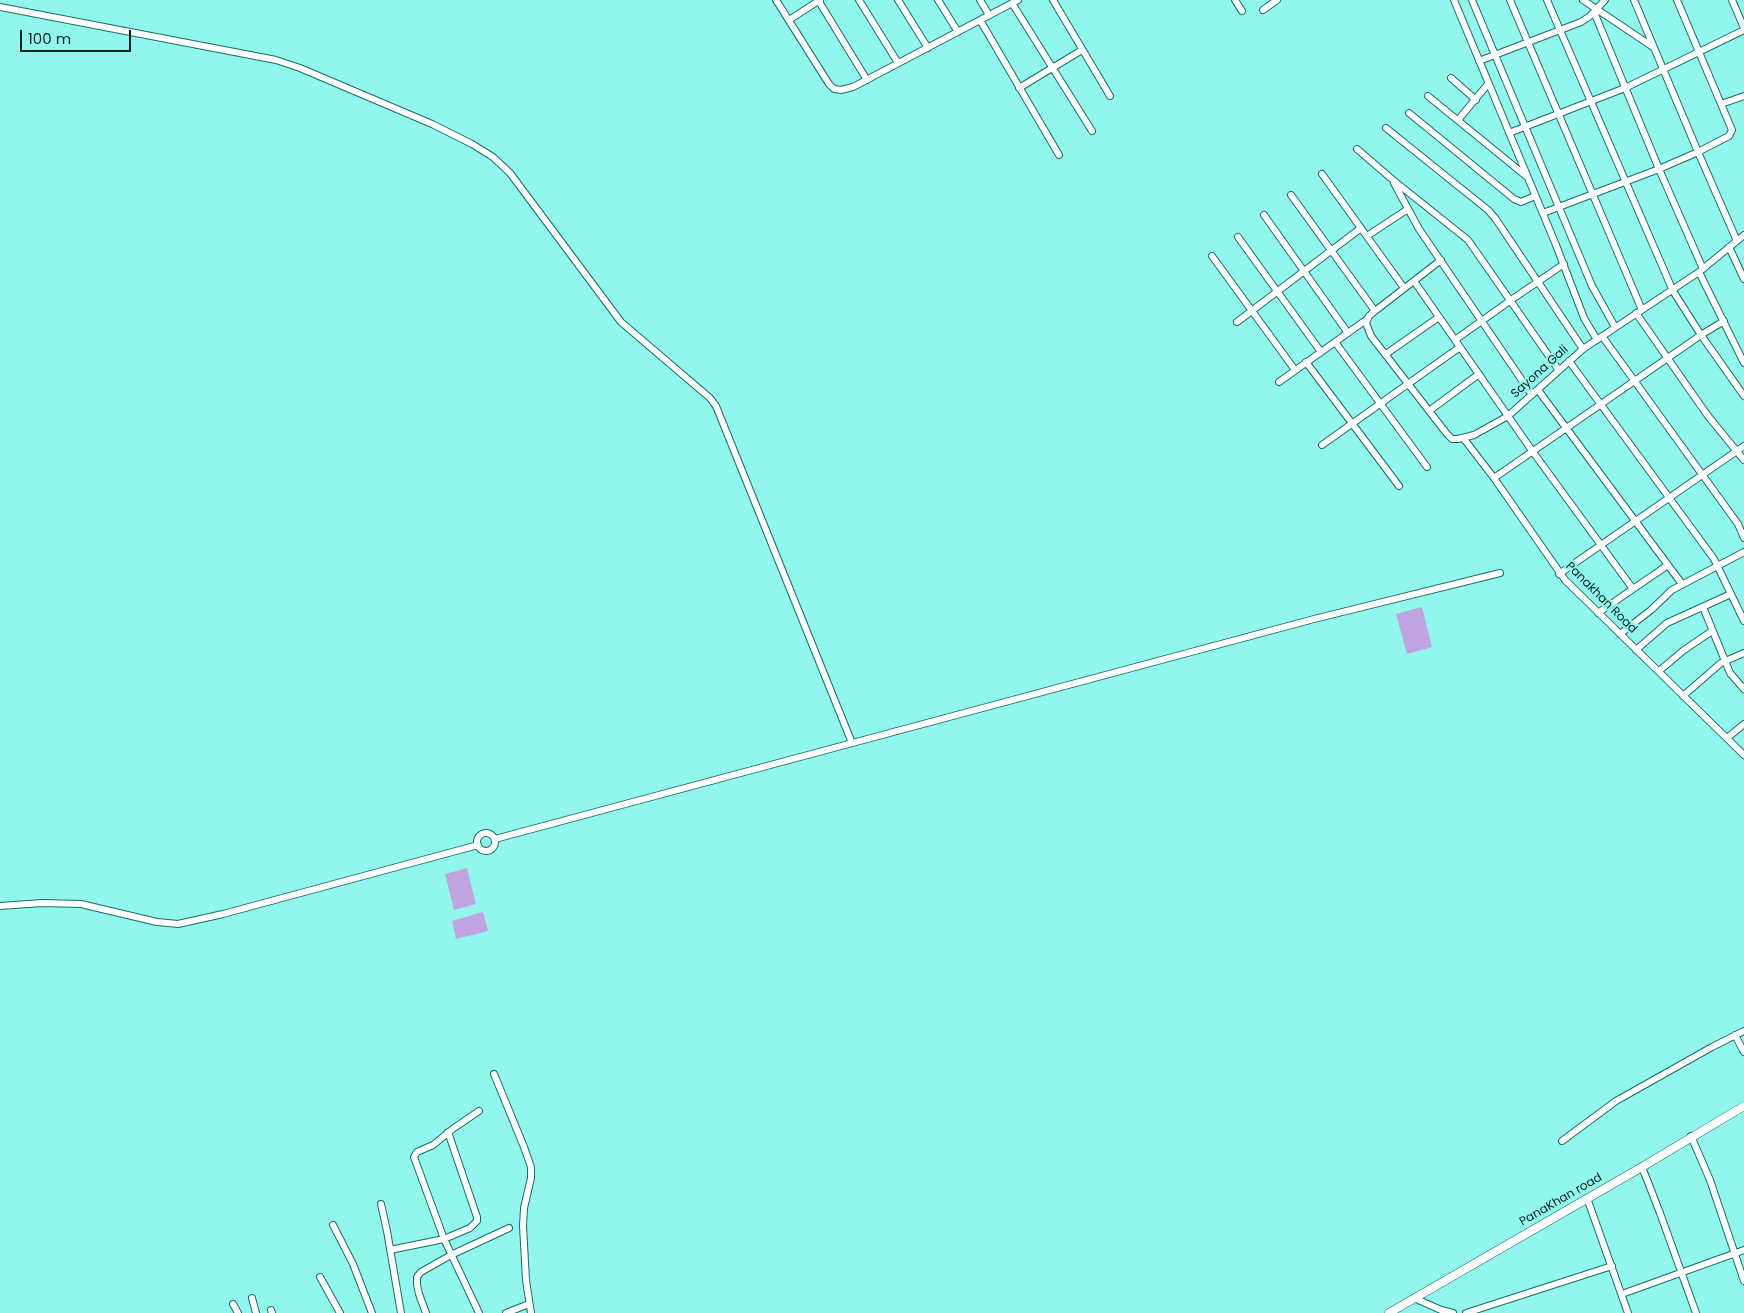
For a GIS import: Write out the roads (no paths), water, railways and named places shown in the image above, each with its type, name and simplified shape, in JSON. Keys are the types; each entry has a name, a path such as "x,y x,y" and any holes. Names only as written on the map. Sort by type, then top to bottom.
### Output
{"street":[{"path":"776,0 834,89 846,90 1015,2 1092,132"},
{"path":"789,20 819,0 867,80"},
{"path":"859,0 898,63"},
{"path":"898,0 928,48"},
{"path":"938,0 958,32"},
{"path":"980,0 989,15"},
{"path":"1052,0 1110,96"},
{"path":"1235,0 1242,11"},
{"path":"1263,10 1276,0"},
{"path":"1454,0 1564,264 1584,318 1635,380 1738,524 1744,538"},
{"path":"1472,0 1592,286 1615,327"},
{"path":"1510,0 1639,311 1667,358 1708,416 1744,460"},
{"path":"1547,0 1673,291 1744,396"},
{"path":"1583,0 1594,11 1654,48"},
{"path":"1634,0 1737,240"},
{"path":"1543,213 1659,169 1698,152 1731,134 1731,126 1677,0"},
{"path":"1508,133 1625,88 1744,29 1732,0"},
{"path":"1479,61 1581,22 1602,1"},
{"path":"0,7 276,60 300,68 432,124 472,144 492,157 510,173 621,322 710,398 716,406 852,743"},
{"path":"1594,11 1701,270 1744,363"},
{"path":"980,20 1059,154"},
{"path":"1019,88 1082,50"},
{"path":"1451,78 1476,100"},
{"path":"1458,120 1488,84"},
{"path":"1428,96 1527,176"},
{"path":"1721,104 1744,96"},
{"path":"1409,113 1514,200 1522,202 1535,196"},
{"path":"1386,128 1488,210 1506,232 1583,349"},
{"path":"1357,149 1468,240 1558,370"},
{"path":"1322,174 1404,288"},
{"path":"1393,180 1419,229 1532,395"},
{"path":"1292,195 1375,311"},
{"path":"1367,236 1408,209"},
{"path":"1264,215 1348,333"},
{"path":"1237,322 1361,228"},
{"name":"Sayona Gali","path":"1464,439 1508,416 1583,349 1639,311 1673,291 1744,235"},
{"path":"1238,237 1321,352"},
{"path":"1729,247 1744,279"},
{"path":"1212,256 1295,370"},
{"path":"1279,382 1366,320 1440,260"},
{"path":"1455,340 1564,264"},
{"path":"1414,280 1533,452 1633,589"},
{"path":"1386,354 1439,317"},
{"path":"1366,320 1366,326 1371,336 1447,434 1452,439 1464,439"},
{"path":"1494,478 1667,358 1724,321"},
{"path":"1336,342 1427,467"},
{"path":"1322,444 1460,347"},
{"path":"1569,361 1718,566 1744,621"},
{"path":"1306,362 1399,486"},
{"path":"1429,411 1479,374"},
{"path":"1538,390 1682,584"},
{"name":"Panakhan Road","path":"1464,439 1494,478 1559,574 1744,755"},
{"path":"1559,574 1744,446"},
{"path":"1620,634 1651,610 1665,595 1682,584 1744,552"},
{"path":"1598,613 1668,566"},
{"path":"495,839 1314,619 1500,573"},
{"path":"1636,650 1667,623 1731,594"},
{"path":"1703,607 1730,673 1744,689"},
{"path":"1659,671 1712,630"},
{"path":"1683,696 1710,670 1724,660 1744,653"},
{"path":"1726,738 1744,724"},
{"path":"484,833 490,834 495,839 495,845 489,851 482,850 478,845 479,837 484,833"},
{"path":"0,906 42,903 81,904 166,924 178,924 223,914 478,845"},
{"path":"1562,1141 1616,1101 1744,1031"},
{"path":"1735,1035 1744,1052"},
{"path":"494,1074 531,1167 523,1226 525,1272 531,1313"},
{"name":"PanaKhan road","path":"1389,1313 1744,1106"},
{"path":"479,1111 448,1132 433,1145 417,1152 414,1157 444,1239 479,1313"},
{"path":"390,1250 444,1239 475,1225 477,1217 448,1132"},
{"path":"1691,1136 1710,1180 1744,1281"},
{"path":"1642,1167 1696,1313"},
{"path":"1587,1198 1628,1313"},
{"path":"380,1204 401,1313"},
{"path":"333,1225 353,1264 372,1313"},
{"path":"426,1313 419,1294 417,1277 421,1272 451,1255 509,1228"},
{"path":"1622,1294 1744,1250"},
{"path":"1466,1313 1612,1266"},
{"path":"320,1278 340,1313"},
{"path":"252,1298 256,1313"},
{"path":"1414,1298 1441,1310 1453,1313"},
{"path":"233,1304 238,1313"},
{"path":"506,1313 529,1304"}]}
